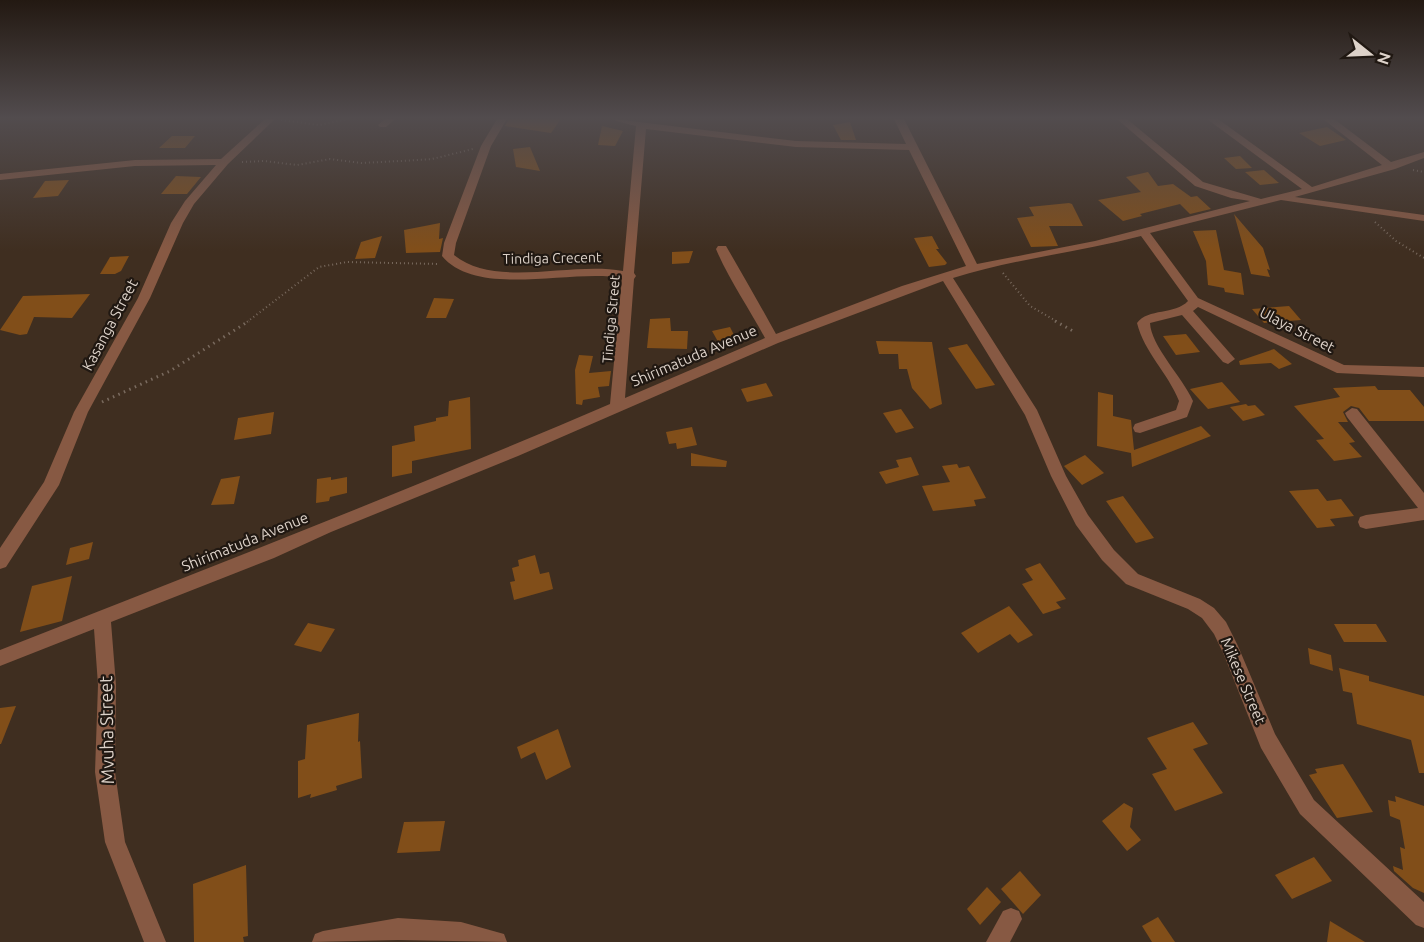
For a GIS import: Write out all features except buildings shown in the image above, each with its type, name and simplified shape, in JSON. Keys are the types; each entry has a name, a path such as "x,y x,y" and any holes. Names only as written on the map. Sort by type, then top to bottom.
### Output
{"street":[{"path":"0,177 134,163"},
{"name":"Kasanga Street","path":"0,562 51,485 81,411 144,298 177,223 189,203 223,163"},
{"path":"453,264 448,256 450,243 480,163"},
{"name":"Tindiga Street","path":"617,407 638,163"},
{"path":"921,163 973,268"},
{"path":"1173,163 1199,184 1235,196 1262,200"},
{"path":"1273,163 1310,190"},
{"path":"1386,163 1391,167"},
{"name":"Shirimatuda Avenue","path":"0,658 268,553 861,305 973,268 1096,244 1262,200 1310,190 1402,163"},
{"path":"1277,198 1424,218"},
{"path":"1143,231 1228,359"},
{"path":"722,249 729,266 740,279 773,340"},
{"name":"Tindiga Crecent","path":"453,264 476,271 517,275 611,272 630,276"},
{"name":"Mikese Street","path":"946,276 1032,414 1059,476 1083,520 1107,555 1132,579 1194,604 1208,613 1220,628 1232,652 1268,741 1307,807 1424,917"},
{"path":"1140,428 1182,413 1186,401 1173,373 1149,338 1143,323 1190,305"},
{"name":"Ulaya Street","path":"1190,305 1271,334 1342,370 1424,372"},
{"path":"1352,413 1424,504"},
{"path":"1366,522 1424,514"},
{"name":"Mvuha Street","path":"102,618 107,685 105,772 115,842 155,942"},
{"path":"997,942 1011,919"},
{"path":"323,942 398,929 461,933 496,942"}],"path":[{"path":"280,163 297,165 308,163"},
{"path":"1361,209 1396,241 1424,258"},
{"path":"81,411 170,371 249,321 319,267 340,262 453,264"},
{"path":"997,264 1030,306 1073,331"}]}
